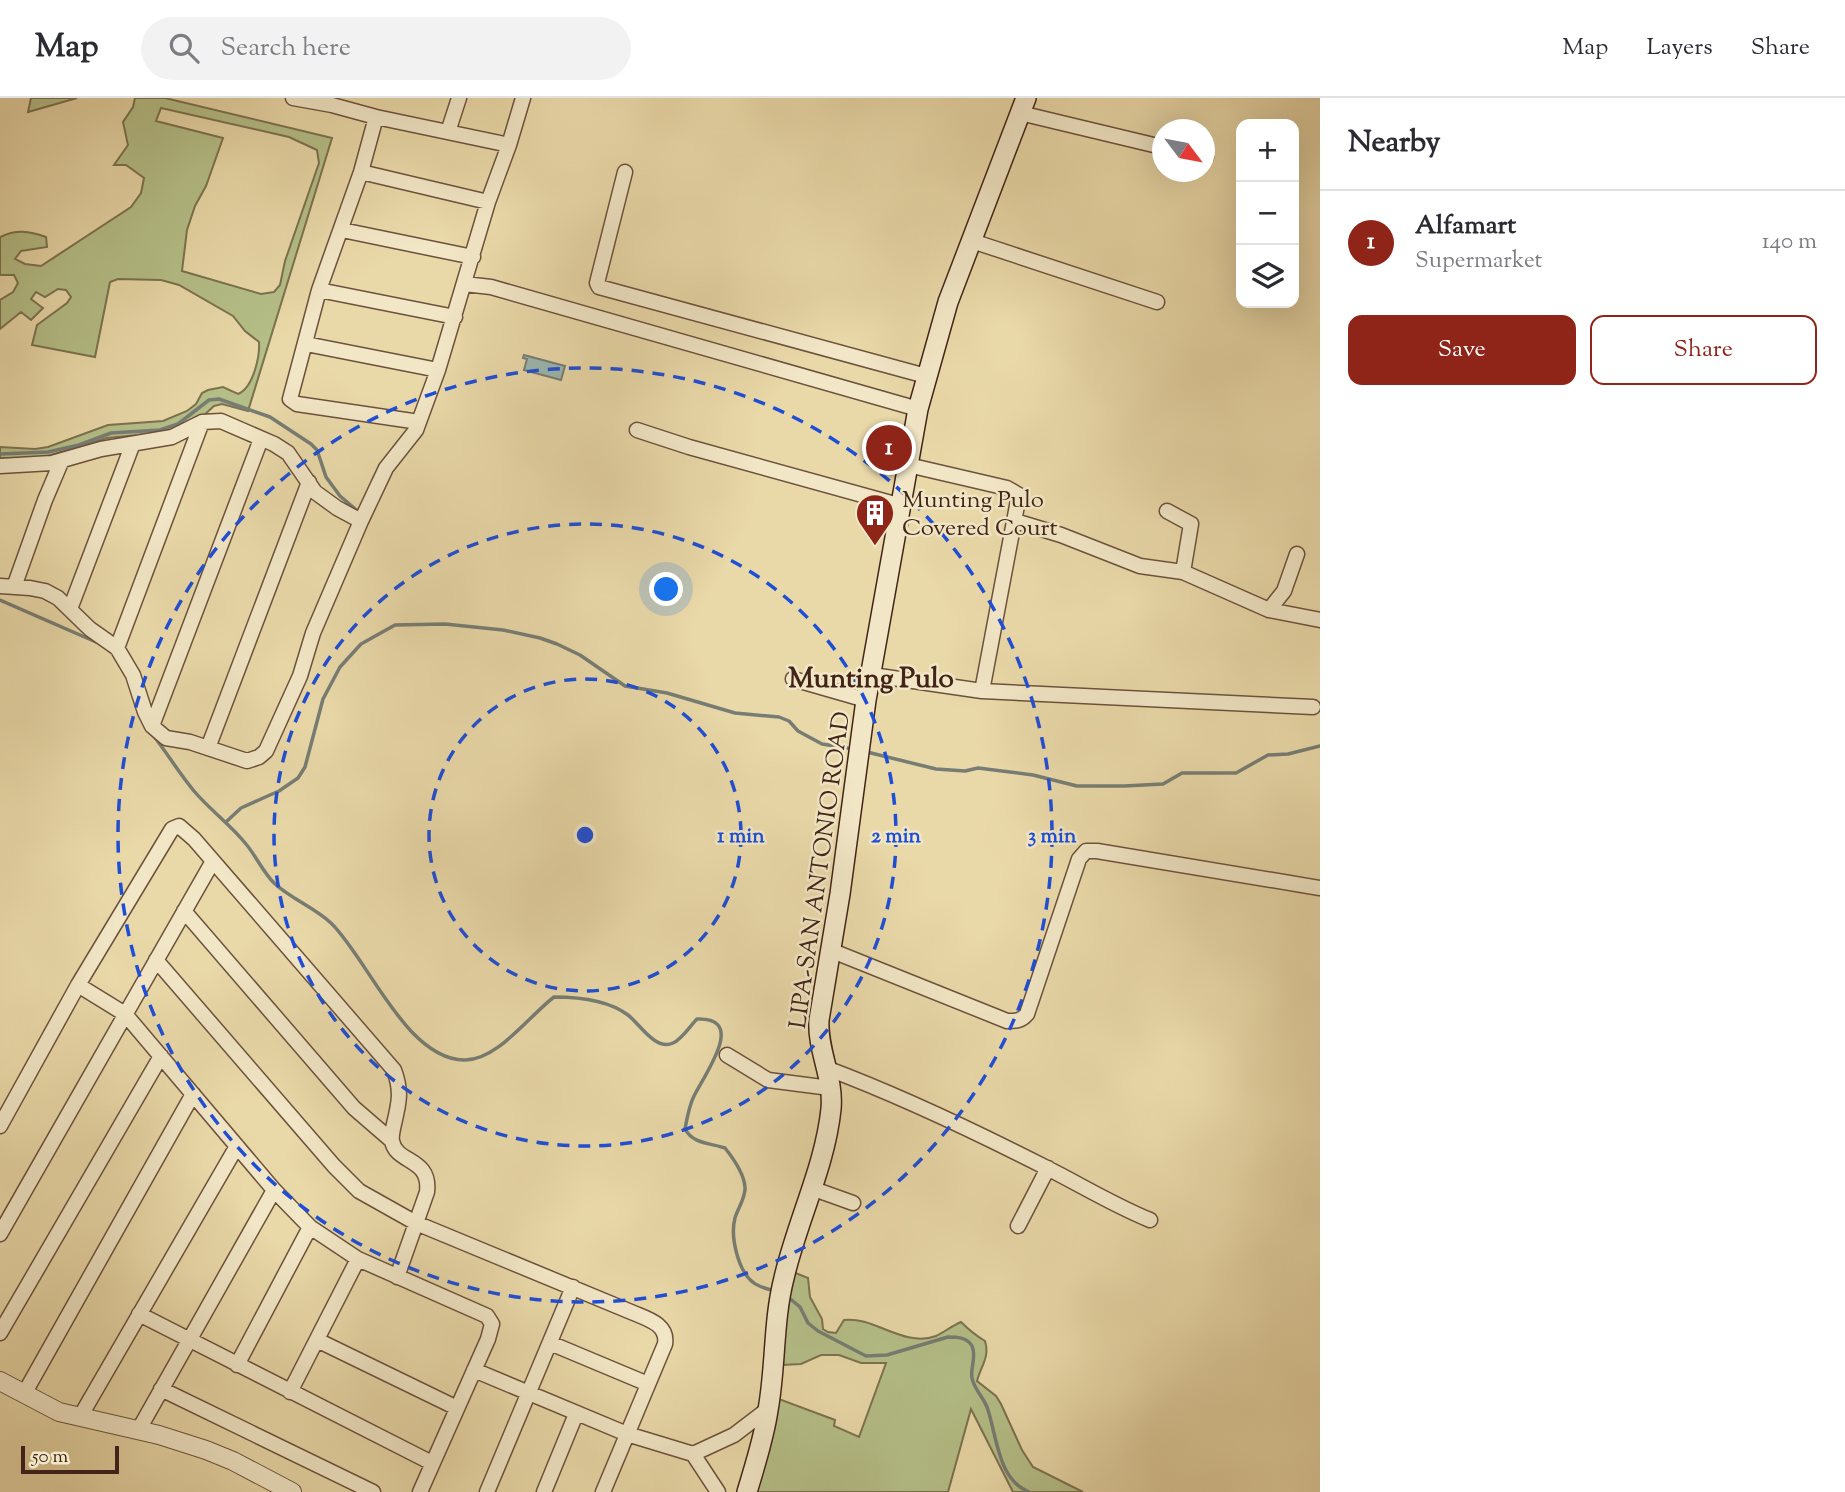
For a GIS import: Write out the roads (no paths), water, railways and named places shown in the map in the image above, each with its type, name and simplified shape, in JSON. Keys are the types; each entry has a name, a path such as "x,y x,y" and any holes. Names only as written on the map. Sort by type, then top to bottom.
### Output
{"main road":[{"name":"LIPA-SAN ANTONIO ROAD","path":"747,1492 768,1409 783,1280 827,1131 831,1105 830,1088 819,1029 857,779 866,700 918,408 948,302 1023,106"}],"street":[{"path":"293,98 334,101 376,117 509,145"},
{"path":"449,132 459,98"},
{"path":"62,460 7,587 45,591 58,598 90,629 117,648 133,675 152,726 166,737 247,761 260,757 266,751 300,676 313,633 386,468 416,430 438,370 488,202 523,98"},
{"path":"1023,106 1152,144"},
{"path":"376,117 342,230 319,290 291,402 419,422"},
{"path":"361,172 488,202"},
{"path":"625,172 597,283 599,287 926,376"},
{"path":"342,230 473,257"},
{"path":"972,242 1157,302"},
{"path":"464,284 491,287 918,408"},
{"path":"319,290 455,317"},
{"path":"306,344 438,370"},
{"path":"0,466 40,465 101,449 132,446 172,437 202,422 229,423 288,453 322,497 361,521"},
{"path":"117,648 202,422"},
{"path":"637,430 902,506"},
{"path":"152,726 261,439"},
{"path":"70,609 132,446"},
{"path":"908,465 1007,488 1018,495 982,691"},
{"path":"208,748 309,482"},
{"path":"1167,511 1191,524 1182,572"},
{"path":"1015,522 1062,535 1140,566 1182,572 1269,610 1320,620"},
{"path":"1269,610 1284,591 1297,554"},
{"path":"872,675 982,691 1313,707"},
{"path":"793,679 866,700"},
{"path":"0,1126 78,985 172,829 179,826 213,861 394,1070 400,1086 391,1140"},
{"path":"831,950 1007,1021 1016,1021 1027,1014 1079,859 1086,851 1320,888"},
{"path":"0,1234 213,861"},
{"path":"184,911 354,1108 425,1173 428,1179 427,1192 397,1278"},
{"path":"156,960 346,1180 359,1191 416,1223 573,1287 661,1327 666,1336 665,1344 603,1492"},
{"path":"78,985 125,1014 274,1190 310,1227 358,1259 487,1316 492,1324 488,1339 420,1492"},
{"path":"727,1055 768,1080 830,1088"},
{"path":"0,1333 161,1056"},
{"path":"826,1068 914,1104 1048,1168 1120,1208 1150,1220"},
{"path":"23,1394 193,1094"},
{"path":"80,1416 237,1146"},
{"path":"1018,1226 1048,1168"},
{"path":"811,1188 853,1203"},
{"path":"138,1431 274,1190"},
{"path":"237,1365 310,1227"},
{"path":"290,1392 358,1259"},
{"path":"487,1492 573,1287"},
{"path":"139,1314 432,1463"},
{"path":"317,1340 457,1408"},
{"path":"550,1343 648,1384"},
{"path":"474,1370 627,1434 693,1454 718,1492"},
{"path":"0,1381 60,1412 206,1450 292,1492"},
{"path":"161,1390 373,1492"},
{"path":"693,1454 734,1435 768,1409"},
{"path":"544,1492 576,1414"}],"water":[{"path":"524,355 565,366 561,380 524,370 527,359 523,358"}],"waterway":[{"path":"0,454 48,452 79,445 111,433 160,430 178,424 209,400 219,399 270,417 311,444 317,450 326,477 340,496 361,514"},
{"path":"0,600 96,642"},
{"path":"226,822 241,808 279,791 298,778 305,767 323,699 340,667 361,644 395,625 445,624 503,630 540,638 580,655 625,686 667,693 735,713 779,717 822,744 853,749"},
{"path":"153,735 194,791 240,837 270,879 331,923 406,1026 424,1043 443,1055 464,1060 489,1053 512,1036 554,997 583,999 612,1006 628,1015 660,1043 673,1043 680,1039 697,1019 712,1021 719,1027 721,1037 718,1049 692,1100 685,1129 697,1140 725,1148 738,1166 745,1191 735,1218 737,1253 748,1278 758,1286 775,1291"},
{"path":"867,752 936,769 965,771 978,768 1033,775 1077,786 1124,786 1163,784 1182,773 1236,773 1268,755 1288,754 1320,746"},
{"path":"788,1297 800,1307 808,1323 818,1331 866,1356 887,1355 948,1337 967,1341 973,1350 973,1382 987,1407 1004,1467 1018,1486 1029,1492"}],"place":[{"name":"Alfamart","path":"889,448"},
{"name":"Munting Pulo Covered Court","path":"875,547"}],"district":[{"name":"Munting Pulo","path":"871,677"}]}
